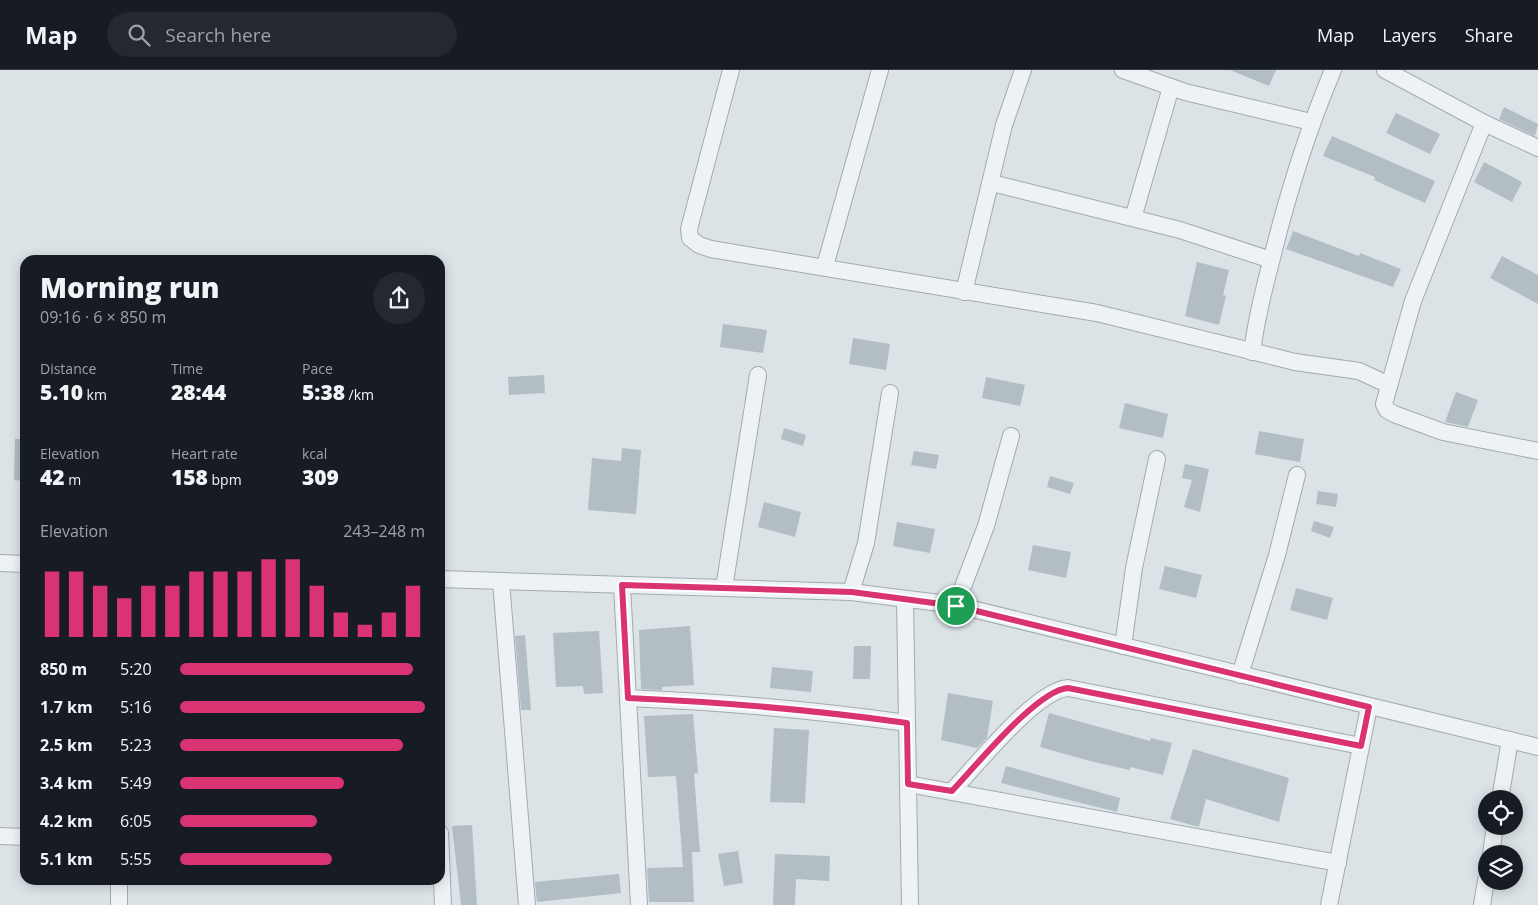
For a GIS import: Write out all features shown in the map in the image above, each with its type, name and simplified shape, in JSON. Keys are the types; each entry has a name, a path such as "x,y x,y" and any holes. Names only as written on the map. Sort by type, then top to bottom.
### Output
{"street":[{"path":"730,70 689,229 690,238 699,245 711,249 825,266 964,292 1097,313 1295,362 1359,371 1389,385"},
{"path":"825,266 880,70"},
{"path":"964,292 992,183 1004,125 1024,70"},
{"path":"1123,70 1171,87 1311,122"},
{"path":"1252,352 1255,326 1279,226 1311,122 1333,70"},
{"path":"1385,70 1484,124 1538,148"},
{"path":"1133,218 1171,87"},
{"path":"1484,124 1413,301 1384,404 1387,410 1394,414 1443,432 1538,452"},
{"path":"992,183 1180,230 1271,260"},
{"path":"724,588 758,375"},
{"path":"852,592 866,543 890,393"},
{"path":"956,606 986,526 1011,436"},
{"path":"1123,646 1134,568 1157,459"},
{"path":"1240,675 1277,555 1297,475"},
{"path":"0,563 20,564"},
{"path":"445,579 852,592 956,606 1538,747"},
{"path":"501,581 527,905"},
{"path":"622,585 639,905"},
{"path":"905,599 910,905"},
{"path":"952,791 1032,707 1059,688 1088,692 1361,746"},
{"path":"628,698 707,701 907,723"},
{"path":"1329,905 1369,707"},
{"path":"1502,790 1510,740"},
{"path":"908,784 1338,863"},
{"path":"0,836 20,837"},
{"path":"119,885 119,905"},
{"path":"442,885 443,905"},
{"path":"1482,905 1484,890"}],"building":[{"path":"1230,70 1276,70 1269,86"},
{"path":"1504,107 1538,124 1535,136 1499,119"},
{"path":"1396,113 1440,134 1430,154 1386,133"},
{"path":"1332,136 1435,181 1425,203 1374,180 1375,177 1323,156"},
{"path":"1484,162 1522,182 1512,202 1474,182"},
{"path":"1293,231 1359,256 1360,253 1401,269 1393,287 1286,249"},
{"path":"1502,256 1538,275 1538,304 1490,278"},
{"path":"1197,262 1229,270 1223,295 1226,296 1219,325 1185,316"},
{"path":"723,324 767,330 763,353 720,347"},
{"path":"853,338 890,344 886,370 849,364"},
{"path":"544,375 545,393 509,395 508,377"},
{"path":"986,377 1025,385 1020,406 982,398"},
{"path":"1456,392 1478,400 1468,427 1445,422"},
{"path":"1125,403 1168,414 1163,438 1119,428"},
{"path":"784,428 806,435 803,446 781,439"},
{"path":"1259,431 1304,439 1300,462 1255,454"},
{"path":"15,439 20,439 20,481 14,480"},
{"path":"622,448 641,450 636,514 588,510 592,458 621,461"},
{"path":"914,451 939,455 936,469 911,465"},
{"path":"1185,464 1209,469 1200,512 1184,507 1192,480 1182,478"},
{"path":"1050,476 1074,483 1070,494 1047,487"},
{"path":"1318,491 1338,494 1336,507 1316,504"},
{"path":"764,502 801,512 795,537 758,527"},
{"path":"1314,521 1334,527 1330,538 1311,531"},
{"path":"897,522 935,529 930,553 893,546"},
{"path":"1033,545 1071,552 1066,578 1028,570"},
{"path":"1165,566 1202,575 1196,598 1159,589"},
{"path":"1296,588 1333,598 1327,620 1290,610"},
{"path":"690,626 694,685 662,687 662,690 641,689 639,630"},
{"path":"599,631 603,693 584,694 583,686 556,687 553,633"},
{"path":"525,635 531,710 521,710 515,636"},
{"path":"854,646 871,646 870,679 853,679"},
{"path":"772,667 813,671 811,692 770,688"},
{"path":"948,693 993,701 987,738 977,748 941,740"},
{"path":"1049,713 1150,741 1151,738 1172,743 1163,775 1130,767 1130,770 1090,761 1040,747"},
{"path":"693,714 698,773 694,774 700,852 692,852 694,902 649,902 647,868 683,867 676,776 648,777 644,716"},
{"path":"774,728 809,730 805,803 770,802"},
{"path":"1193,749 1289,778 1279,822 1206,799 1199,827 1170,819"},
{"path":"1006,766 1120,798 1117,812 1001,783"},
{"path":"472,825 477,905 461,905 452,826"},
{"path":"738,851 743,883 724,886 718,854"},
{"path":"775,854 830,856 829,881 796,879 795,905 773,905"},
{"path":"619,874 621,893 537,902 535,882"}],"route":[{"path":"622,585 852,592 956,606 1369,707 1361,746 1214,716 1068,688 1059,688 1032,707 952,791 908,784 907,723 821,711 707,701 628,698 622,585"}]}
